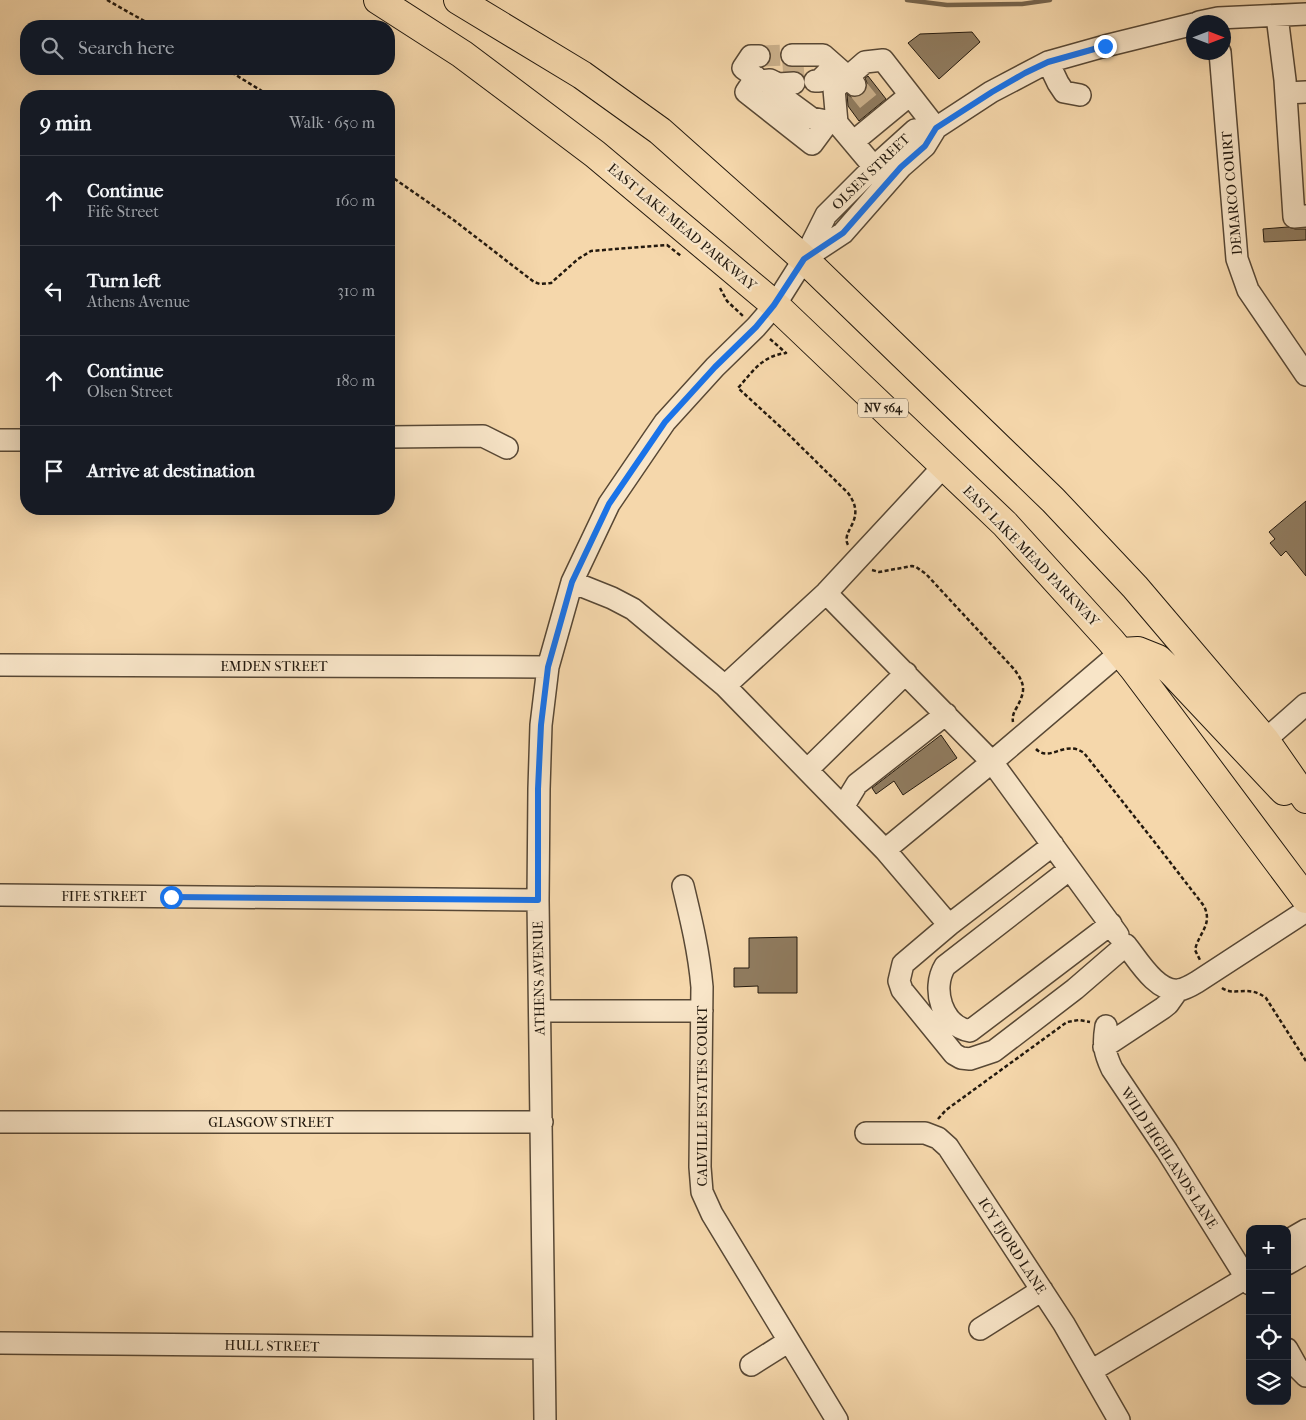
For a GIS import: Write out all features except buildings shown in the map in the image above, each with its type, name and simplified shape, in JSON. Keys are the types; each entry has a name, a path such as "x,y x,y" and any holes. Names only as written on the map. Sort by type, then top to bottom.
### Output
{"main road":[{"name":"EAST LAKE MEAD PARKWAY","path":"378,0 462,54 595,154 774,305 1005,524 1121,652 1306,899"},
{"path":"458,0 582,75 660,131 804,259 1053,500 1135,586 1265,740 1306,799"},
{"path":"1121,652 1138,651 1158,659 1306,813"}],"street":[{"path":"1231,20 1306,14"},
{"path":"1277,16 1296,93 1294,217 1306,216"},
{"name":"OLSEN STREET","path":"804,259 843,233 901,167 925,146 936,128 992,92 1048,62 1186,26"},
{"path":"796,73 883,60 936,128"},
{"name":"DEMARCO COURT","path":"1221,60 1237,258 1248,290 1306,375"},
{"path":"1048,62 1064,92 1080,95"},
{"path":"796,73 834,89 833,122"},
{"path":"796,73 811,118 833,122 874,167"},
{"path":"853,142 880,115 910,95"},
{"name":"OLSEN STREET","path":"789,282 804,259 826,215 874,167 916,130 936,128"},
{"name":"ATHENS AVENUE","path":"545,1420 538,789 541,725 548,667 572,582 609,504 665,422 715,367 756,327 774,305 789,282"},
{"path":"395,437 483,436 507,448"},
{"path":"0,440 20,440"},
{"path":"725,686 826,593 944,466"},
{"path":"572,582 612,598 633,609 725,686 885,850 948,925"},
{"path":"826,593 992,762 1126,945 1151,976 1162,987 1178,990"},
{"path":"885,850 1121,652"},
{"name":"EMDEN STREET","path":"0,665 548,667"},
{"path":"807,770 906,673"},
{"path":"1265,740 1306,704"},
{"path":"844,807 857,784 946,714"},
{"path":"1053,845 948,925 903,964 899,981 902,990 954,1054 961,1058 970,1059 994,1051 1075,989 1126,945"},
{"path":"1070,868 944,966 940,973 938,986 939,1000 950,1020 961,1030 970,1031 1111,924"},
{"name":"CALVILLE ESTATES COURT","path":"683,886 700,962 702,987 700,1175 702,1192 712,1214 837,1420"},
{"name":"FIFE STREET","path":"0,895 538,900"},
{"path":"1105,1036 1163,1008 1178,990 1197,982 1306,911"},
{"path":"540,1011 702,1012"},
{"name":"WILD HIGHLANDS LANE","path":"1105,1036 1105,1055 1112,1069 1246,1273"},
{"name":"GLASGOW STREET","path":"0,1122 542,1122"},
{"path":"866,1133 926,1133"},
{"name":"ICY FJORD LANE","path":"926,1133 938,1138 948,1147 1064,1324 1119,1420"},
{"path":"1292,1254 1306,1230"},
{"path":"1091,1371 1246,1280"},
{"path":"980,1329 1042,1290"},
{"path":"751,1365 789,1341"},
{"name":"HULL STREET","path":"0,1343 544,1348"},
{"path":"1291,1356 1306,1376"}],"path":[{"path":"107,0 142,20"},
{"path":"236,75 260,90"},
{"path":"926,1133 946,1110 1067,1022 1079,1020 1105,1036"}],"waterway":[{"path":"907,0 947,5 1022,4 1050,0"}],"tunnel":[{"path":"759,56 792,55"},
{"path":"783,71 807,69"},
{"path":"855,85 876,111"}],"route":[{"path":"171,897 538,900 538,789 541,725 548,667 572,582 609,504 665,422 715,367 756,327 774,305 804,259 843,233 901,167 925,146 936,128 1025,73 1048,62 1105,46"}]}
